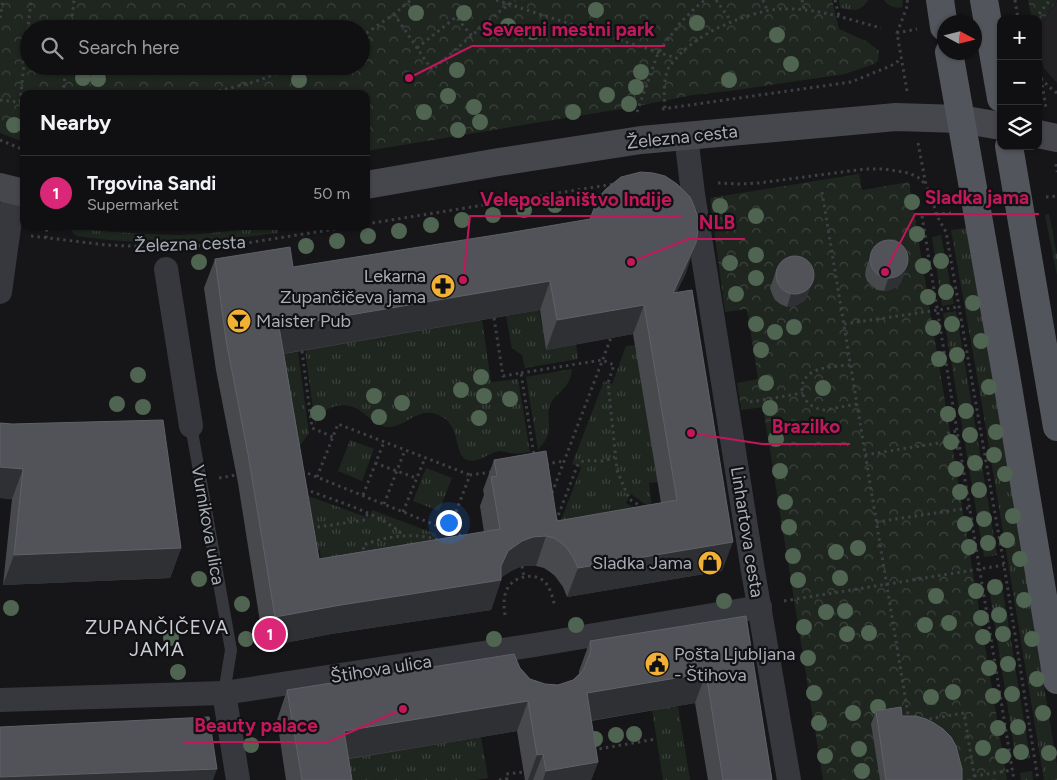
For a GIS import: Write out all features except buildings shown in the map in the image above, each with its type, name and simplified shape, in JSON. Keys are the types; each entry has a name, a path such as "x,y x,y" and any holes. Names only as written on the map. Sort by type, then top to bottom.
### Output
{"main road":[{"path":"932,28 940,0"},
{"path":"984,0 997,75"},
{"path":"950,60 1057,680"},
{"path":"1010,150 1057,427"}],"street":[{"name":"Železna cesta","path":"370,184 641,140 896,117 960,119 997,125"},
{"path":"1042,135 1057,138"},
{"name":"Linhartova cesta","path":"686,136 691,181 727,405 769,605 789,780"},
{"path":"0,292 12,190"},
{"name":"Vurnikova ulica","path":"169,258 191,426"},
{"name":"Štihova ulica","path":"0,700 224,693 535,645 769,605"},
{"name":"Vurnikova ulica","path":"224,693 238,780"}],"lane":[{"name":"Vurnikova ulica","path":"191,426 231,650 224,693"}],"path":[{"path":"0,18 2,0"},
{"path":"29,20 31,0"},
{"path":"71,20 74,0"},
{"path":"370,30 411,0"},
{"path":"496,0 676,58"},
{"path":"394,14 432,70 514,0"},
{"path":"636,114 658,52 681,22 705,0"},
{"path":"716,0 731,21"},
{"path":"763,0 767,10"},
{"path":"802,0 804,9"},
{"path":"835,0 839,17"},
{"path":"904,76 897,33 908,4 907,0"},
{"path":"1015,0 1017,15"},
{"path":"1038,15 1050,0"},
{"path":"665,108 664,88 669,67 691,44 712,30 731,21 767,10 787,8 822,12 881,28"},
{"path":"417,48 456,17 472,36"},
{"path":"897,33 932,28"},
{"path":"23,90 24,75"},
{"path":"63,90 65,75"},
{"path":"222,90 273,75"},
{"path":"1042,79 1057,93"},
{"path":"1042,87 1046,102"},
{"path":"0,100 20,103"},
{"path":"0,140 20,148"},
{"path":"1056,168 1057,172"},
{"path":"691,181 740,184 760,183 865,169 884,169 899,170 916,176 926,186 933,201 936,214 946,232 1004,564 1038,780"},
{"path":"370,223 618,183"},
{"path":"822,192 909,722 964,713 974,778 1012,770"},
{"path":"936,214 948,213"},
{"path":"922,216 1014,780"},
{"path":"46,238 47,230"},
{"name":"Železna cesta","path":"169,258 247,242 327,230"},
{"name":"Železna cesta","path":"25,235 107,244 157,247"},
{"path":"844,324 958,307"},
{"path":"494,318 503,376 602,360 614,365 608,383 617,470 628,499 650,512"},
{"path":"550,497 614,328"},
{"path":"302,351 312,428 333,438"},
{"path":"850,365 812,372 806,377 802,388 807,402 819,410 857,404"},
{"path":"521,373 534,457"},
{"path":"727,405 803,393"},
{"path":"317,477 338,424 470,474 498,471"},
{"path":"957,431 948,434 944,442 948,448 959,448"},
{"path":"363,495 384,442"},
{"path":"866,455 944,442"},
{"path":"384,504 405,450"},
{"path":"554,526 578,464 582,461 601,461 615,457"},
{"path":"403,512 425,458"},
{"path":"546,464 565,461"},
{"path":"375,463 416,478"},
{"path":"296,468 468,538"},
{"path":"302,479 304,472"},
{"path":"449,530 470,474"},
{"path":"299,487 368,513 393,526 403,536"},
{"path":"876,522 969,508"},
{"path":"308,528 365,520 368,513"},
{"path":"458,541 460,535"},
{"path":"365,562 363,545 387,537 426,537 445,542"},
{"path":"769,605 1004,564"},
{"path":"522,566 524,577"},
{"path":"505,615 506,590 510,584 524,577 538,577 545,582 555,607"},
{"path":"587,751 656,739"},
{"path":"499,780 507,779 506,774 524,772"}],"shaded area":[{"path":"1057,1 1057,83 1042,63 1042,23"}],"green space":[{"path":"0,0 832,0 839,29 868,42 879,51 878,61 874,64 845,74 693,95 633,107 370,150 370,90 20,90 20,140 0,133"},
{"path":"839,0 868,0 859,9 852,10 840,8"},
{"path":"884,0 903,0 902,7 897,8"},
{"path":"1028,0 1057,0 1042,23 1042,15 1031,15"},
{"path":"859,174 862,190 909,182 1007,780 823,780 763,407 741,410 737,383 758,379 747,309 725,312 710,198"},
{"path":"1049,214 1057,255 1057,275 1045,215"},
{"path":"966,228 995,386 1057,765 1057,780 1044,780 951,230"},
{"path":"71,230 181,235 244,230 278,230 278,233 228,239 178,242 102,239 74,234"},
{"path":"941,235 954,304 942,306 932,237"},
{"path":"539,310 546,349 576,344 578,359 525,368 522,355 512,349 506,316"},
{"path":"956,311 997,555 984,557 943,313"},
{"path":"482,320 491,382 518,379 530,452 508,453 500,451 480,459 467,460 461,453 449,423 444,418 435,414 421,414 401,424 387,427 376,423 357,409 341,405 325,411 315,424 305,350"},
{"path":"635,345 658,482 649,483 652,509 631,494 626,503 653,518 560,523 581,468 572,464 604,381 612,384 626,346"},
{"path":"298,352 309,433 287,463 270,356"},
{"path":"572,369 569,382 550,405 548,413 549,432 538,450 526,377"},
{"path":"350,440 374,449 362,481 338,471"},
{"path":"426,468 452,478 439,511 413,501"},
{"path":"292,490 369,518 372,510 436,534 428,555 322,574 320,550 302,554"},
{"path":"1001,579 1030,758 1016,760 988,581"},
{"path":"678,706 690,780 663,780 652,710"},
{"path":"481,737 488,778 476,780 336,780 334,761"},
{"path":"1032,771 1033,780 1021,780 1020,773"}],"place":[{"name":"Severni mestni park","path":"409,78"},
{"name":"NLB","path":"631,262"},
{"name":"Sladka jama","path":"885,272"},
{"name":"Veleposlaništvo Indije","path":"463,280"},
{"name":"Lekarna Zupančičeva jama","path":"443,286"},
{"name":"Maister Pub","path":"239,321"},
{"name":"Brazilko","path":"691,433"},
{"name":"Sladka Jama","path":"710,563"},
{"name":"Trgovina Sandi","path":"270,634"},
{"name":"Pošta Ljubljana - Štihova","path":"657,664"},
{"name":"Beauty palace","path":"403,709"}],"district":[{"name":"ZUPANČIČEVA JAMA","path":"157,638"}]}
